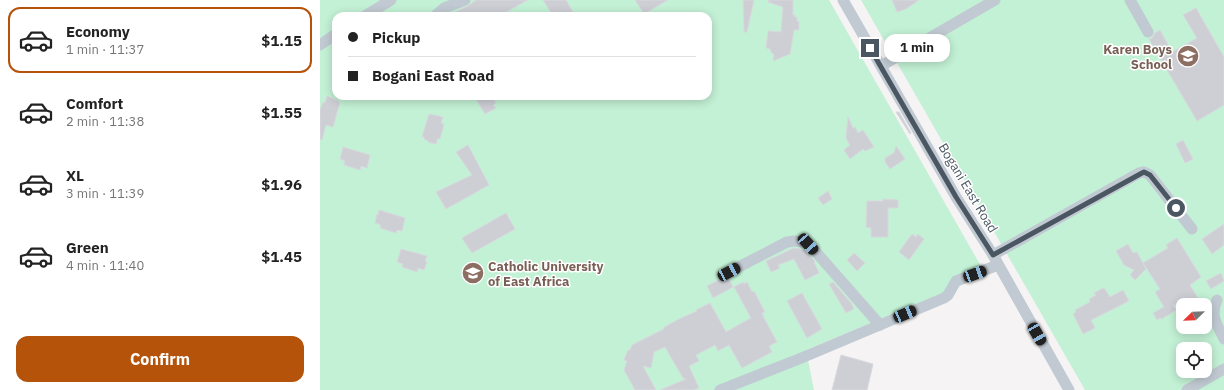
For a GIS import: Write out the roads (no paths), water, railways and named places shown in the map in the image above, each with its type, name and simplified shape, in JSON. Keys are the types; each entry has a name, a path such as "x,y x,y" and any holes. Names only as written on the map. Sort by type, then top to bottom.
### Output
{"street":[{"path":"372,12 391,0"},
{"path":"440,12 444,8 465,0"},
{"name":"Bogani East Road","path":"843,0 1069,390"},
{"path":"881,66 995,0"},
{"path":"1130,0 1148,32"},
{"path":"320,45 332,37"},
{"path":"720,390 800,359 944,298 948,295 956,281 995,260 1144,172 1150,175 1192,229"},
{"path":"729,272 787,242 795,241 808,244 880,325"},
{"path":"1217,300 1213,313 1224,339"},
{"path":"1187,390 1224,369"}],"place":[{"name":"Karen Boys School","path":"1188,56"},
{"name":"Catholic University of East Africa","path":"473,273"}]}
